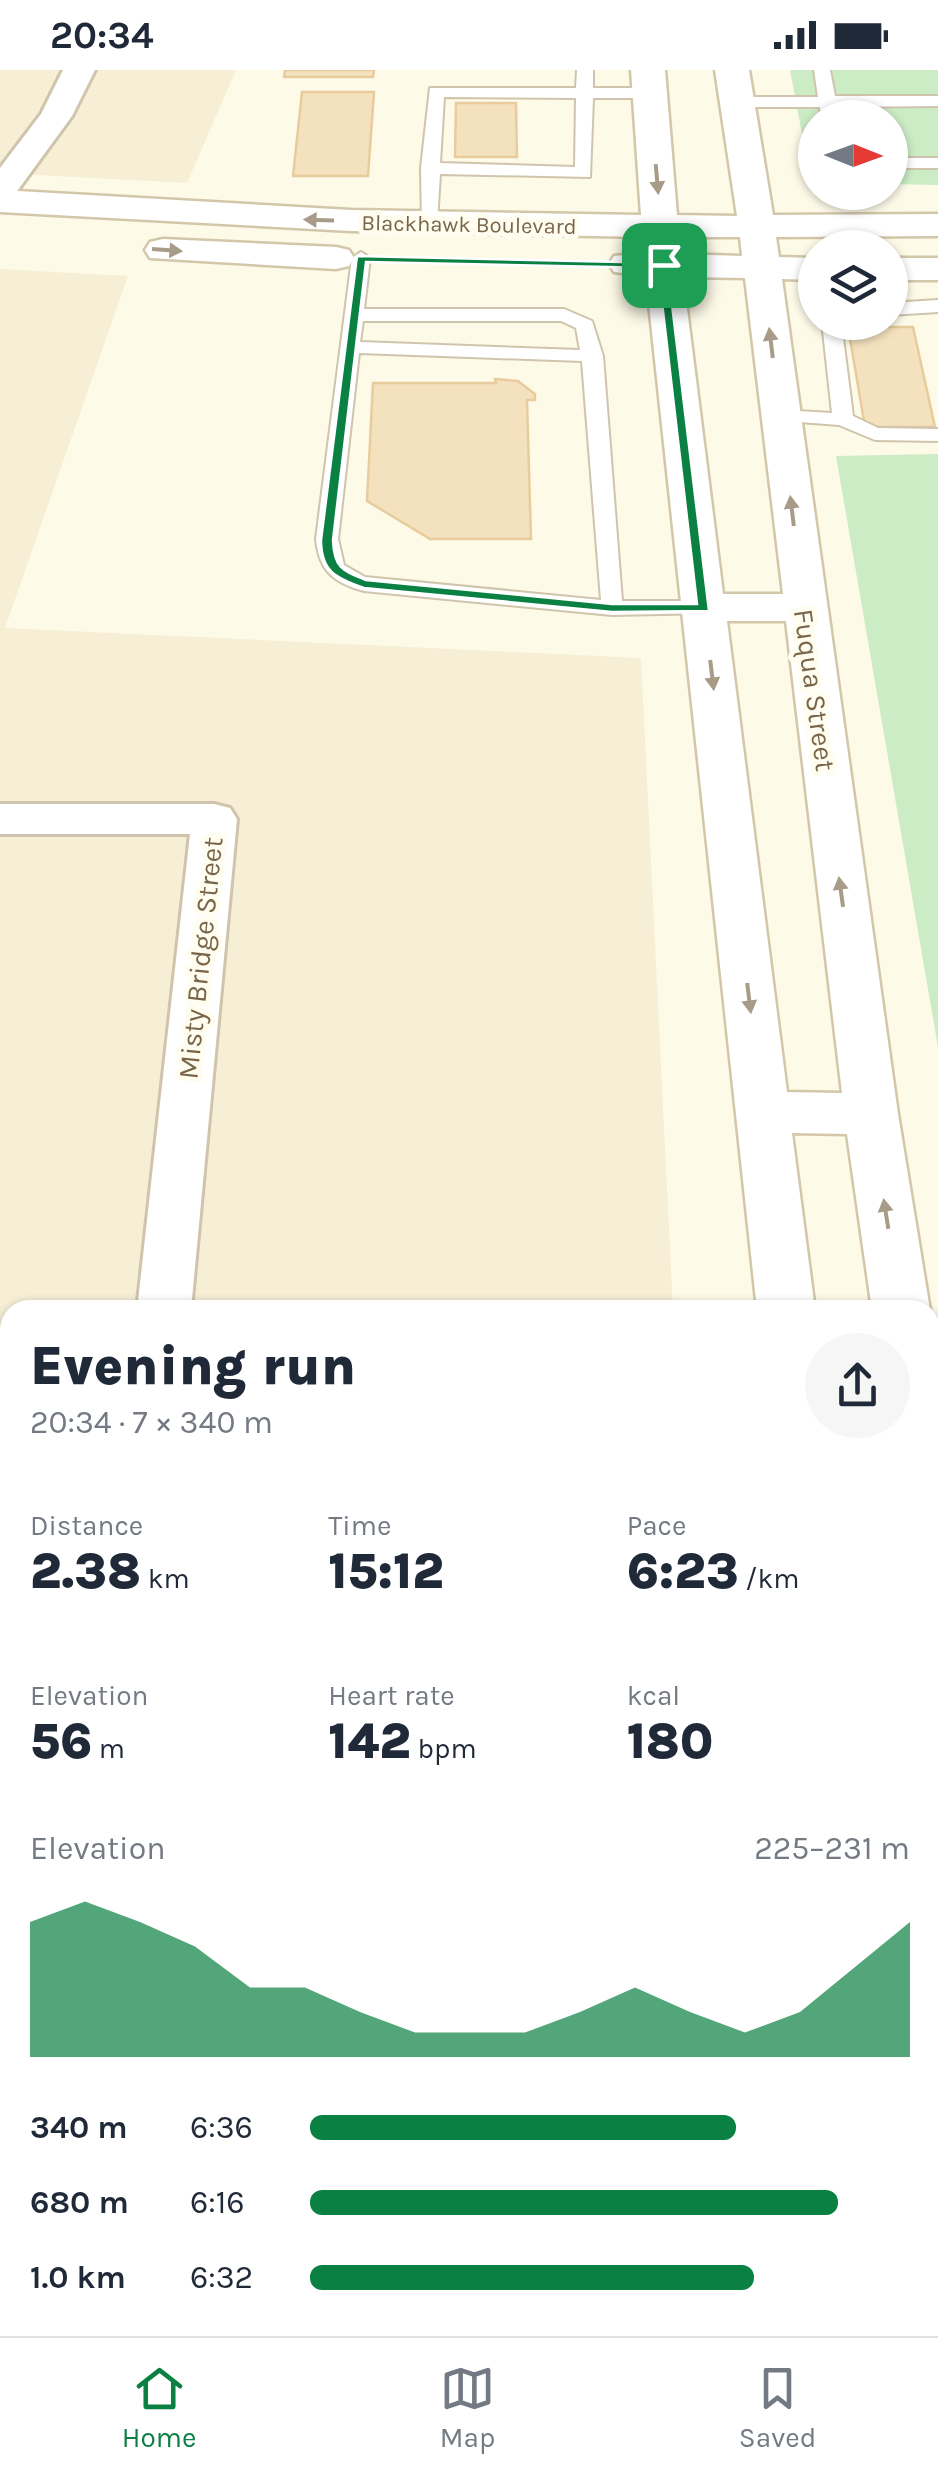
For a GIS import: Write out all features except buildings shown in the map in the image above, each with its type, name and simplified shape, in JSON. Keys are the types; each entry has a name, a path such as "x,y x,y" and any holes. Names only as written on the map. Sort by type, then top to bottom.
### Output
{"main road":[{"path":"649,82 662,246 785,1300"},
{"name":"Fuqua Street","path":"734,86 762,269 871,1114 899,1300"},
{"name":"Blackhawk Boulevard","path":"0,202 428,223 662,246 762,269 798,269"},
{"name":"Blackhawk Boulevard","path":"594,264 756,227 938,225"},
{"name":"Blackhawk Boulevard","path":"134,248 378,259"},
{"path":"908,272 936,277"},
{"path":"704,608 804,607"},
{"path":"762,1112 871,1114"}],"street":[{"path":"0,191 56,116 79,70"},
{"name":"Misty Bridge Street","path":"0,818 214,818 165,1300"}],"lane":[{"path":"426,70 436,92 428,223"},
{"path":"518,92 519,70"},
{"path":"430,168 584,172 585,70"},
{"path":"822,70 827,100"},
{"path":"436,92 584,93 649,82"},
{"path":"734,86 798,102"},
{"path":"908,107 935,106"},
{"path":"908,163 938,163"},
{"path":"378,259 354,315 327,540 328,560 335,572 364,584 612,608 704,608"},
{"path":"908,307 938,306"},
{"path":"354,315 564,315 578,319 589,331 612,608"},
{"path":"833,340 843,419"},
{"path":"350,346 593,356"},
{"path":"780,416 843,419 875,434 938,435"}],"shaded area":[{"path":"0,70 236,70 187,183 0,173"},
{"path":"0,269 128,276 5,628 641,658 673,1300 0,1300"}],"green space":[{"path":"790,70 938,70 938,185 908,184 908,100 798,100 798,113"},
{"path":"938,454 938,1047 836,456"}],"route":[{"path":"360,258 664,265 704,608 612,608 364,584 335,572 328,560 327,540 360,258"}]}
